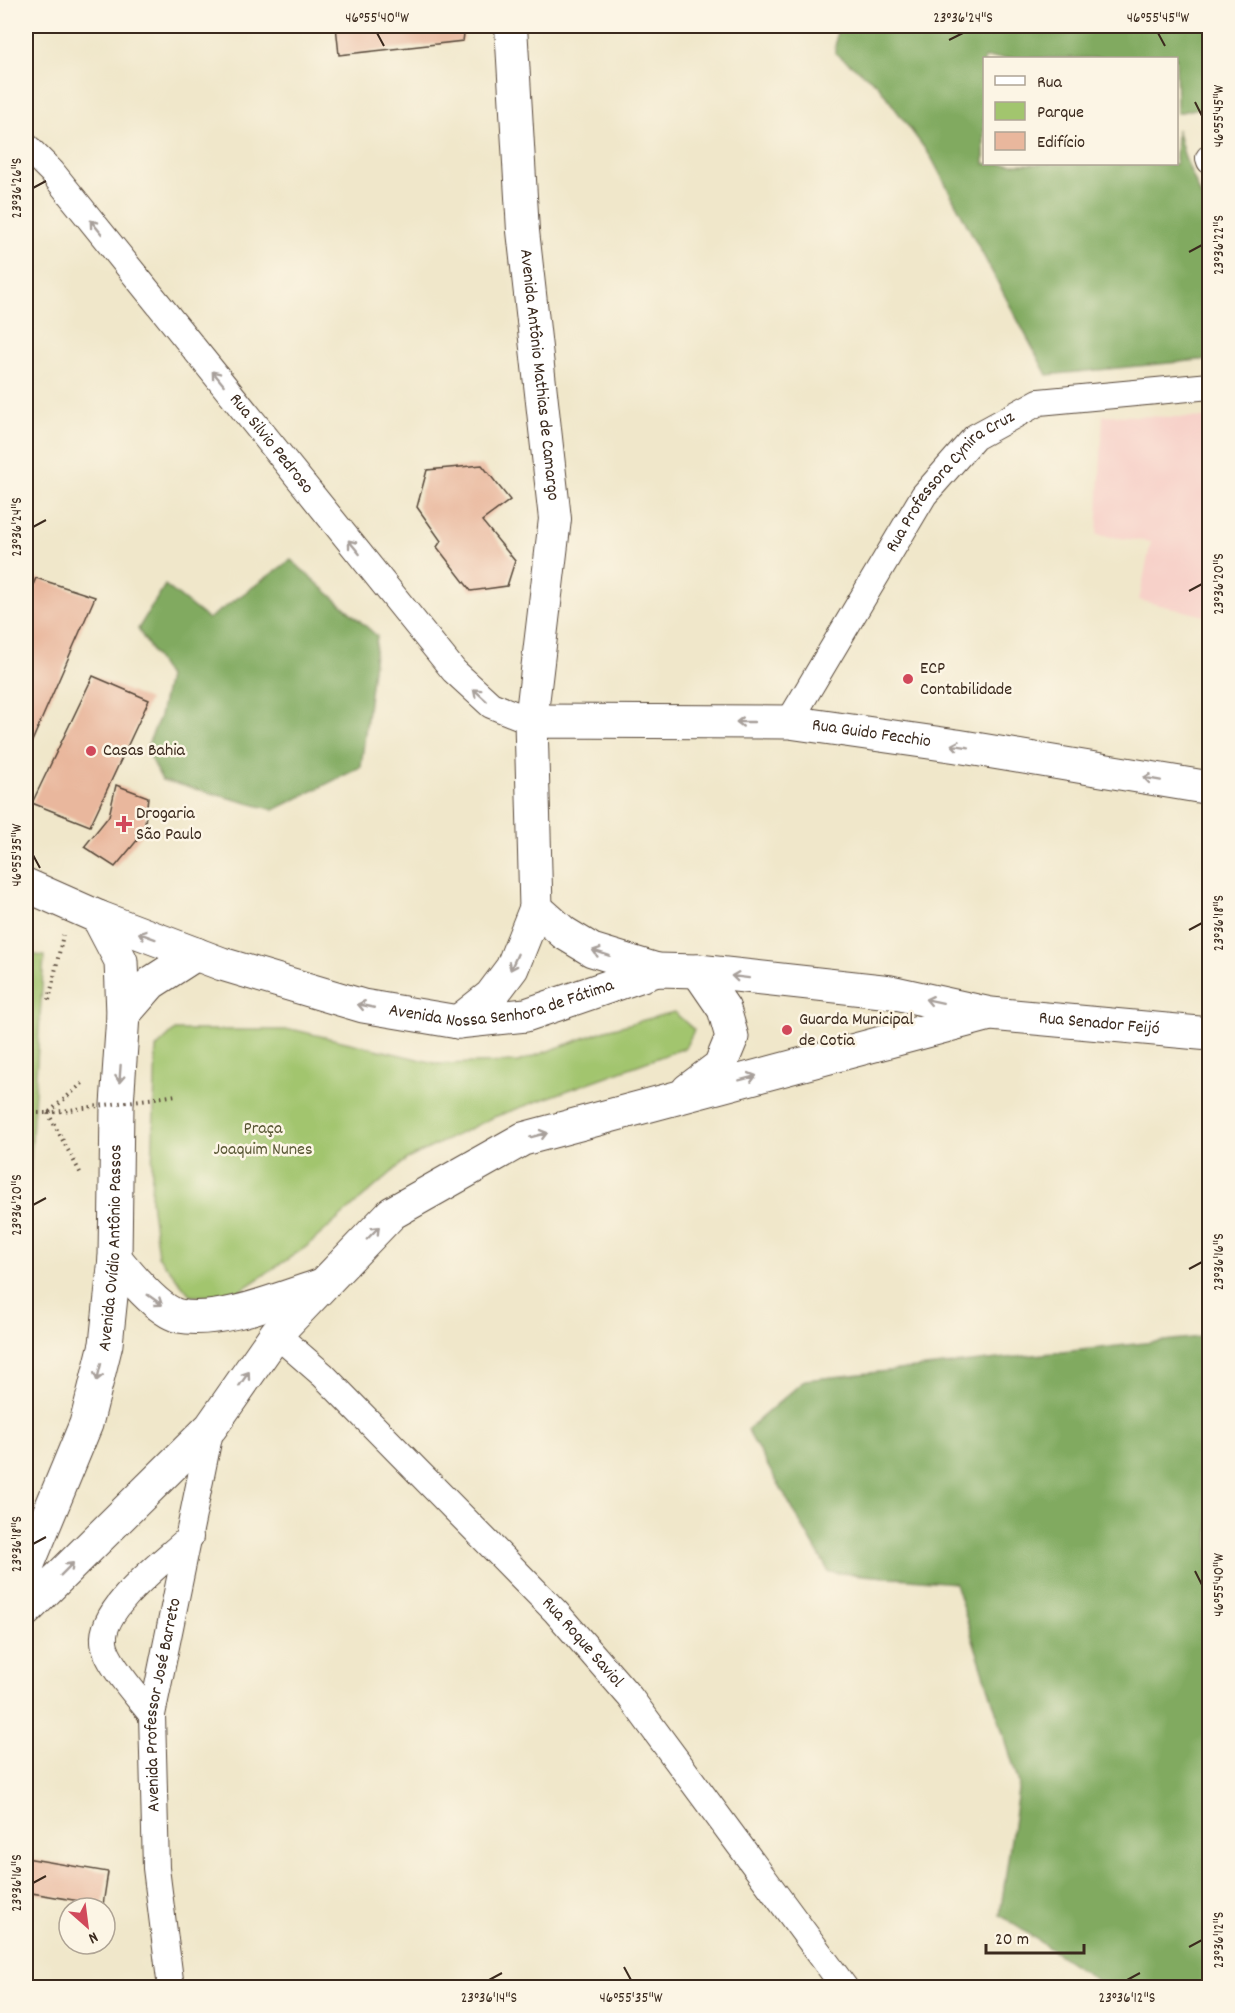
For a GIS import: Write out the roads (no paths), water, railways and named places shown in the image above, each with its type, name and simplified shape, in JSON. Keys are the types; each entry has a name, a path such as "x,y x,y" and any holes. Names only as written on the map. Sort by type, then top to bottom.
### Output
{"main road":[{"name":"Rua Guido Fecchio","path":"531,721 789,722 957,746 1209,788"},
{"path":"458,1023 491,996 512,968 536,908 531,721"},
{"name":"Avenida Nossa Senhora de Fátima","path":"26,885 98,917 196,954 363,1006 458,1023 526,1016 657,970 698,971 891,992 991,1014"},
{"path":"536,908 564,933 592,950 657,970"},
{"name":"Avenida Ovídio Antônio Passos","path":"26,1569 86,1424 106,1344 115,1258 117,1105 123,1015 121,961 98,917"},
{"path":"123,1015 151,983 196,954"},
{"path":"679,1096 720,1066 732,1037 724,1009 698,971"},
{"path":"26,1611 211,1427 276,1335 321,1285 392,1213 523,1139 991,1014"},
{"name":"Rua Senador Feijó","path":"991,1014 1209,1034"},
{"path":"115,1258 142,1291 177,1316 220,1316 321,1285"}],"street":[{"name":"Avenida Antônio Mathias de Camargo","path":"511,26 523,231 555,519 531,721"},
{"name":"Rua Silvio Pedroso","path":"26,146 52,172 454,671 491,705 531,721"},
{"name":"Rua Professora Cynira Cruz","path":"789,722 924,495 975,437 1039,402 1209,386"},
{"name":"Rua Roque Saviol","path":"276,1335 323,1375 556,1612 630,1697 845,1988"},
{"name":"Avenida Professor José Barreto","path":"171,1988 156,1868 152,1715 211,1427"},
{"path":"152,1715 109,1657 103,1643 105,1626 114,1608 190,1537"}],"place":[{"name":"ECP Contabilidade","path":"908,679"},
{"name":"Casas Bahia","path":"91,751"},
{"name":"Drogaria São Paulo","path":"124,824"},
{"name":"Guarda Municipal de Cotia","path":"787,1030"}],"park label":[{"name":"Praça Joaquim Nunes","path":"263,1139"}]}
